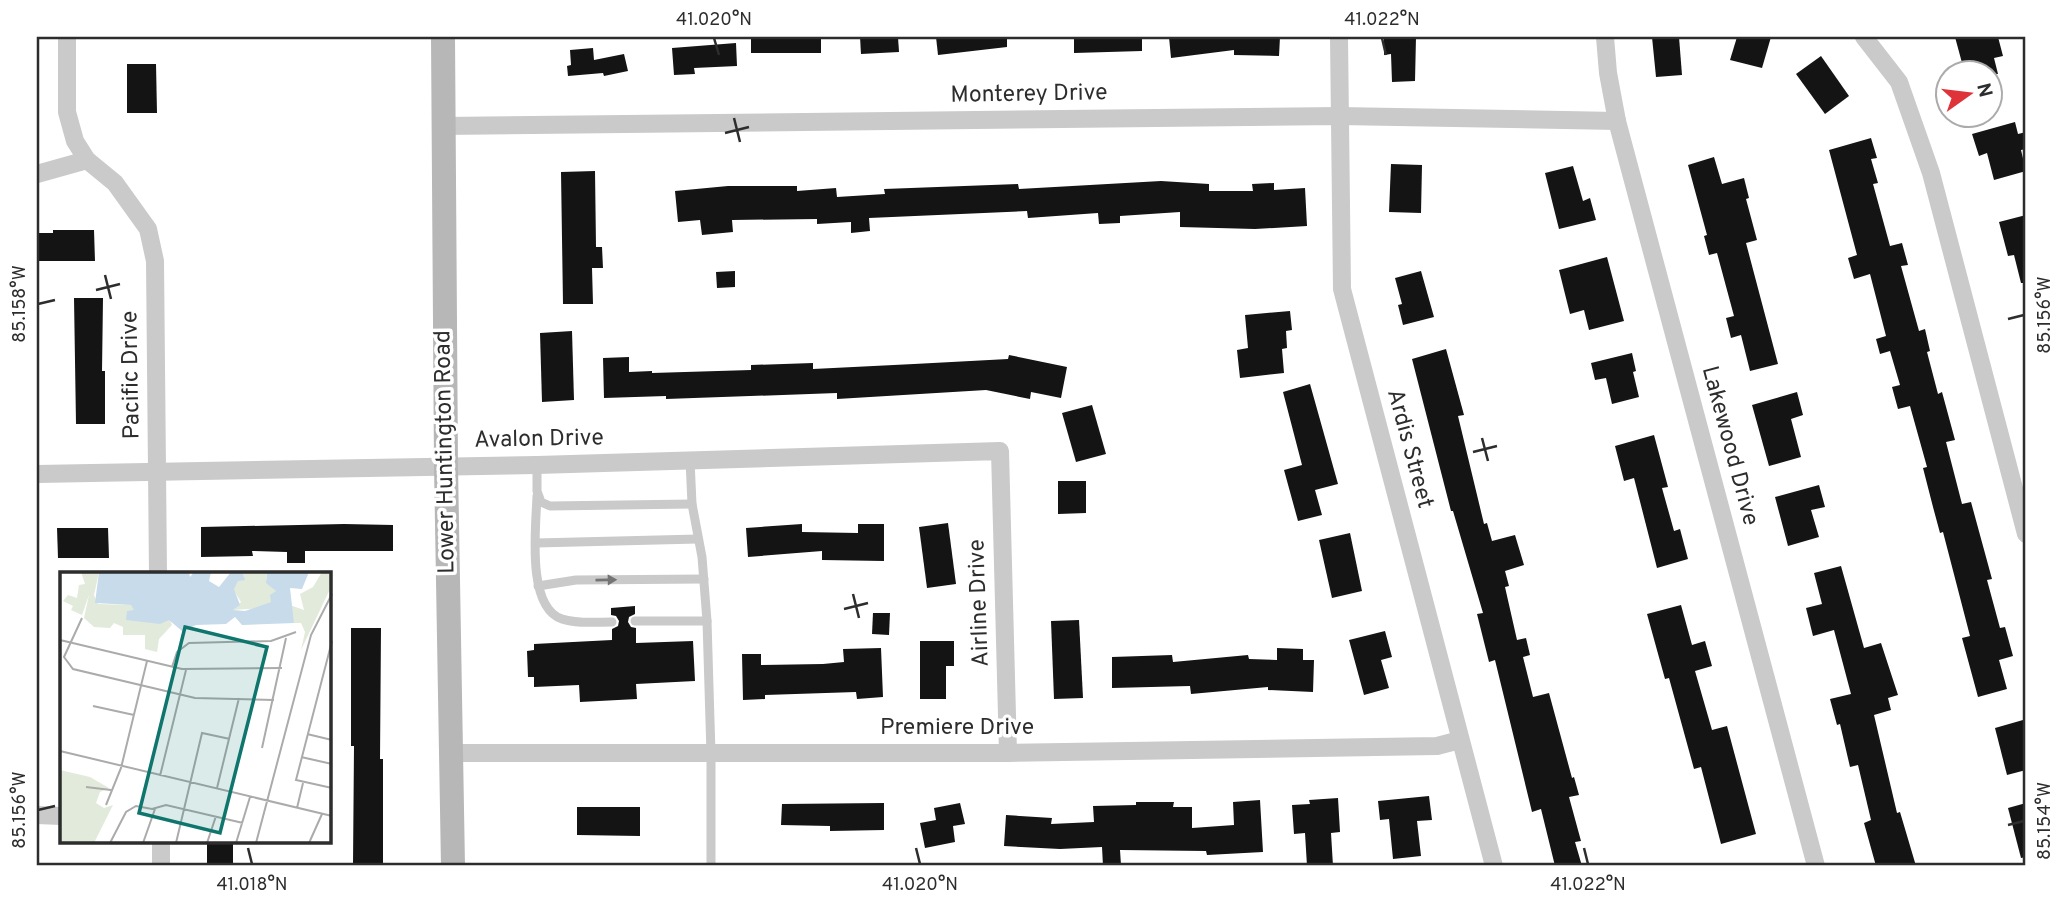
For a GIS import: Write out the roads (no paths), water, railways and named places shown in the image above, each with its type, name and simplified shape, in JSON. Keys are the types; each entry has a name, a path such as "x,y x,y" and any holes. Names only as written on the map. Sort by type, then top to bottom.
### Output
{"main road":[{"name":"Lower Huntington Road","path":"443,37 446,466 453,866"}],"street":[{"name":"Pacific Drive","path":"67,37 67,111 75,141 87,160 115,183 148,229 152,242 155,261 159,572"},
{"name":"Ardis Street","path":"1339,37 1342,289 1494,866"},
{"name":"Lakewood Drive","path":"1605,37 1608,73 1617,121 1816,866"},
{"path":"1864,37 1880,54 1899,82 1931,173 2026,534"},
{"name":"Monterey Drive","path":"442,126 1339,116 1617,121"},
{"path":"37,174 87,160"},
{"name":"Avalon Drive","path":"37,474 537,465 1000,451"},
{"name":"Airline Drive","path":"1000,451 1008,753"},
{"name":"Premiere Drive","path":"452,753 1008,753 1437,746 1460,740"},
{"path":"37,815 60,816"},
{"path":"161,844 161,866"}],"lane":[{"path":"690,460 692,504 704,579 707,621 711,866"},
{"path":"537,465 538,586 544,602 552,614 563,619 612,622"},
{"path":"537,491 541,502 550,506 692,504"},
{"path":"536,543 698,539"},
{"path":"538,586 576,580 704,579"},
{"path":"635,621 707,621"}]}
